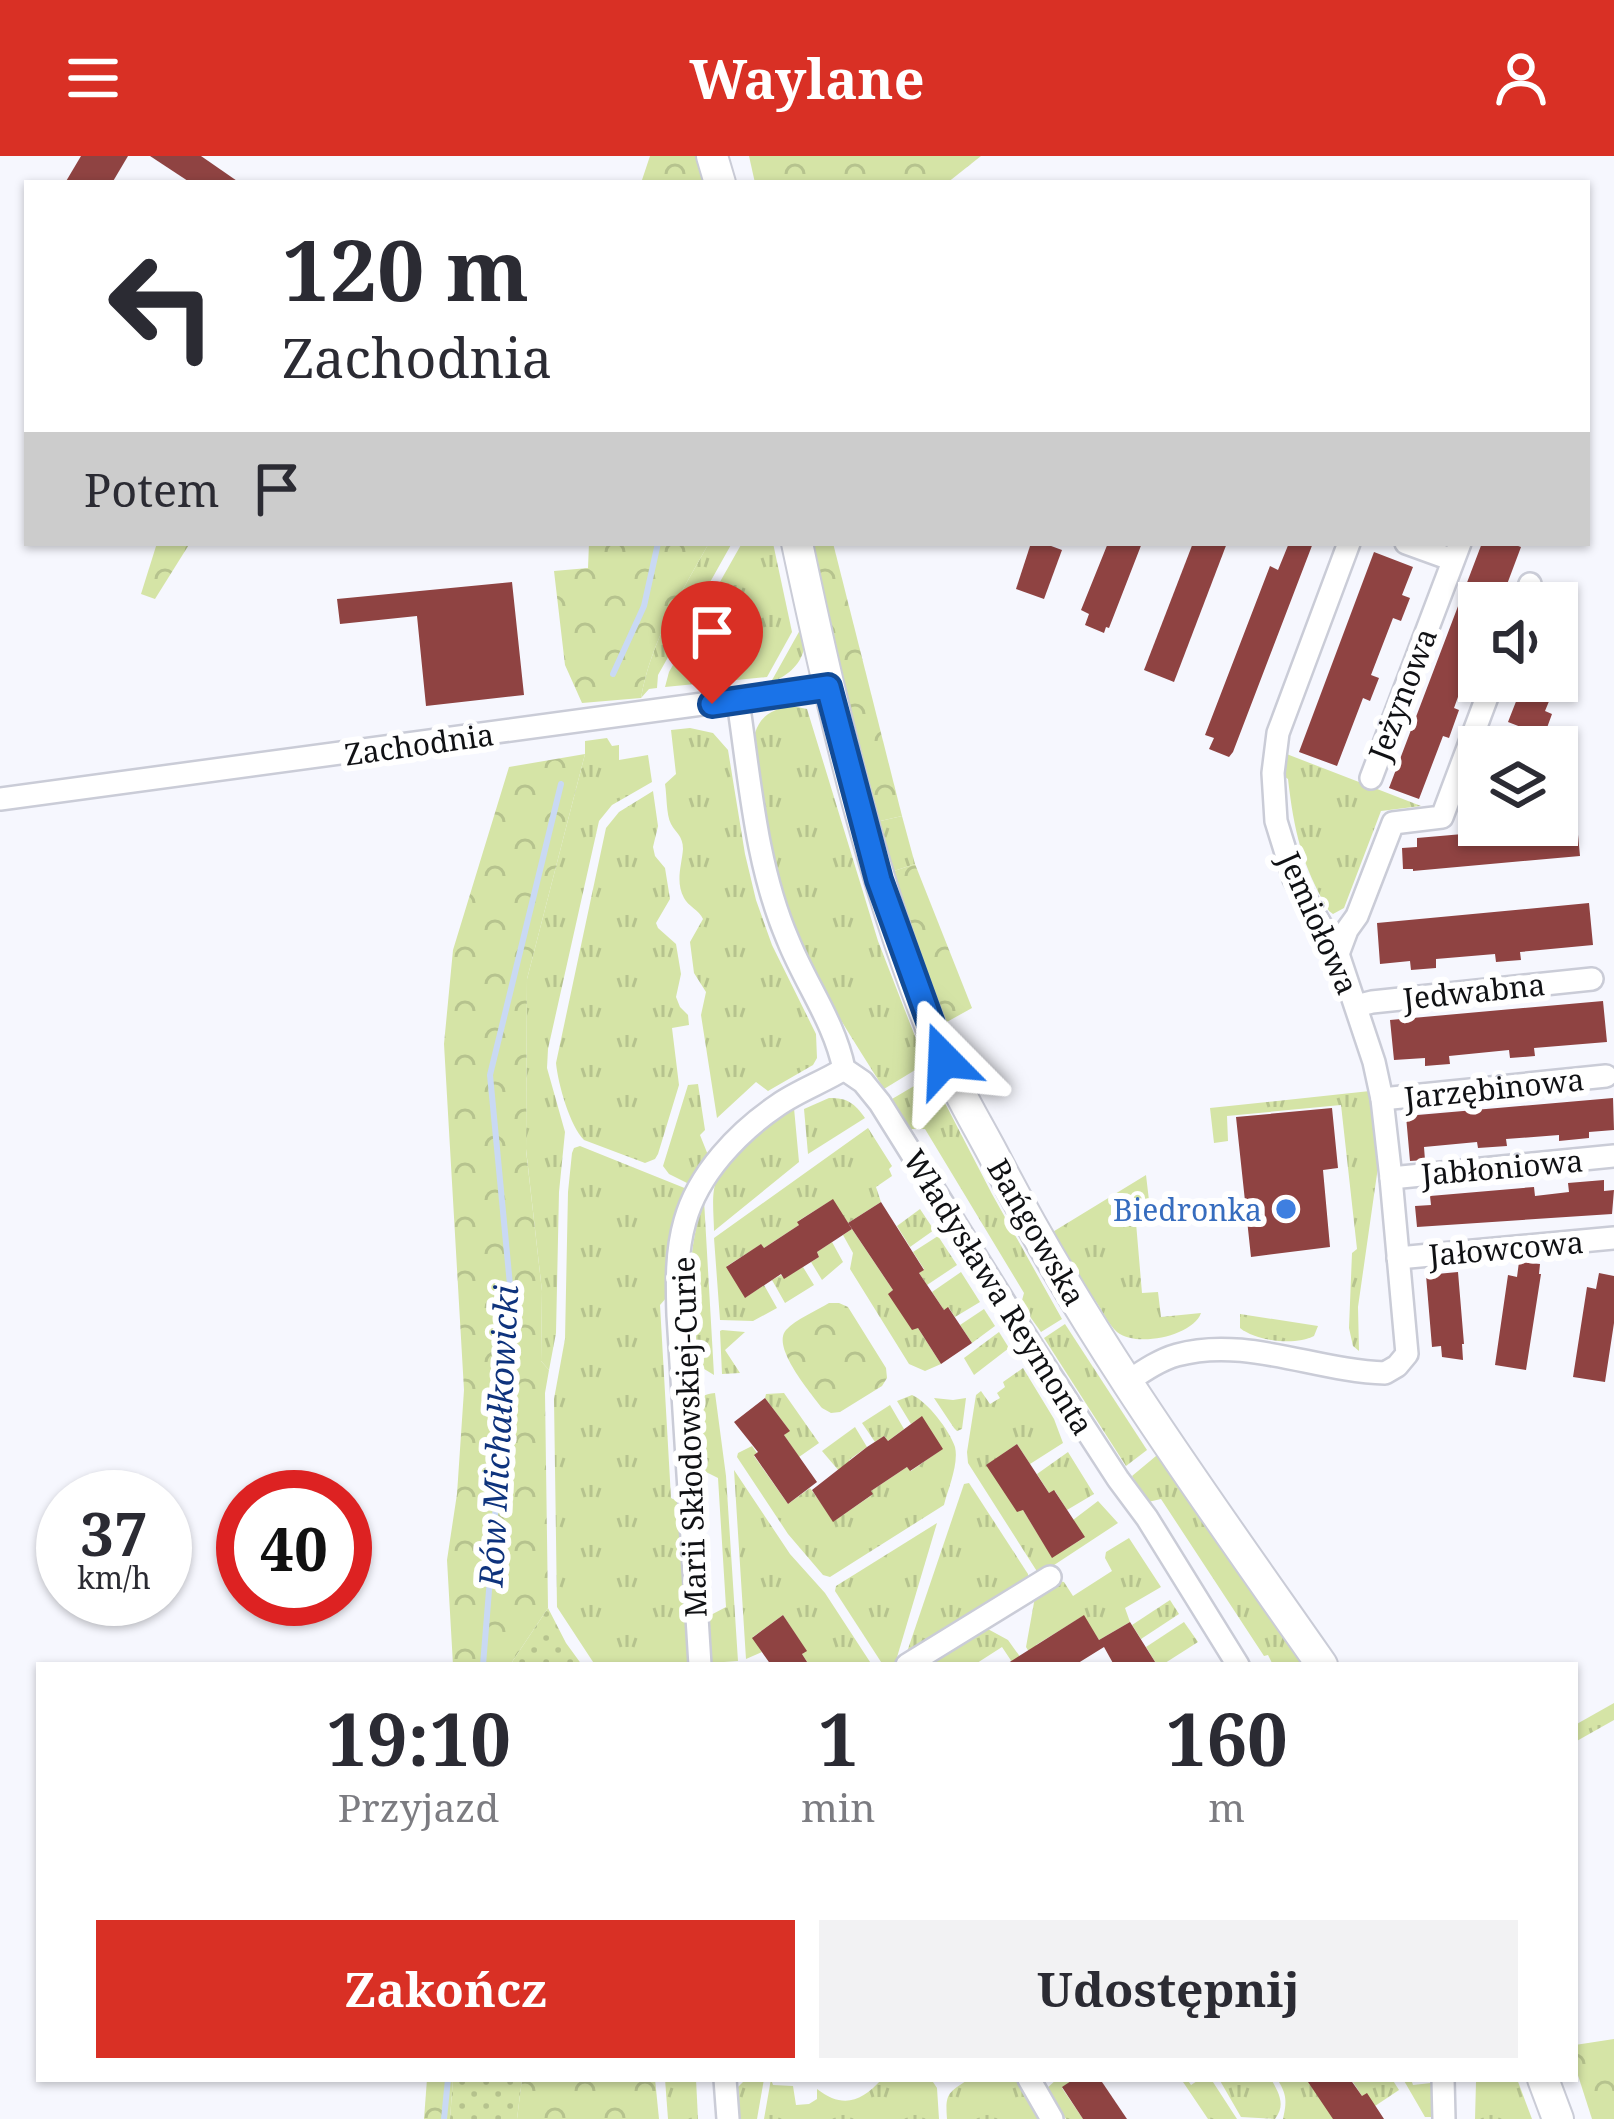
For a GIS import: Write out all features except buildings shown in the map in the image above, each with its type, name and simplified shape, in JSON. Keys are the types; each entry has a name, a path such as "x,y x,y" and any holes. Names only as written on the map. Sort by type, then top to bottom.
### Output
{"street":[{"name":"Bańgowska","path":"798,546 828,687 879,880 944,1060 1021,1209 1126,1382 1320,1662"},
{"name":"Jemiołowa","path":"1126,1382 1166,1359 1210,1350 1385,1372 1407,1354 1391,1178 1374,1062 1338,954 1294,879 1276,820 1273,773 1278,733 1348,546"},
{"path":"1423,546 1456,552"},
{"name":"Jeżynowa","path":"1371,778 1456,552"},
{"name":"Zachodnia","path":"3,800 828,687"},
{"name":"Władysława Reymonta","path":"738,701 771,890 787,940 838,1039 844,1069 880,1102 1236,1662"},
{"path":"1338,954 1393,824 1442,817 1485,702"},
{"name":"Jedwabna","path":"1356,1006 1592,979"},
{"name":"Marii Skłodowskiej-Curie","path":"700,1662 678,1315 677,1265 685,1220 698,1190 730,1146 776,1106 844,1069"},
{"name":"Jarzębinowa","path":"1382,1099 1606,1076"},
{"name":"Jabłoniowa","path":"1391,1178 1614,1156"},
{"name":"Jałowcowa","path":"1398,1258 1614,1238"},
{"path":"912,1662 1050,1577"},
{"path":"725,2082 728,2119"},
{"path":"1031,2082 1052,2119"},
{"path":"1443,2082 1444,2119"},
{"path":"1545,2082 1558,2119"}],"green space":[{"path":"650,156 696,156 703,180 642,180"},
{"path":"749,156 981,156 951,180 754,180"},
{"path":"156,546 188,546 155,599 141,594"},
{"path":"589,546 707,546 660,637 641,698 582,703 565,665 554,571 588,568"},
{"path":"707,546 730,546 658,675 657,688 641,698 660,637"},
{"path":"740,546 774,546 792,632 767,677 665,687"},
{"path":"782,546 787,546 798,598 804,649 792,670 771,682 800,630"},
{"path":"814,546 834,546 902,816 876,822"},
{"path":"792,706 807,709 878,941 925,1062 884,1089 809,962 776,872 755,733 769,714"},
{"path":"671,730 713,733 728,750 756,900 772,945 816,1034 813,1065 768,1091 756,1082 717,1118 701,1015 706,992 694,973 690,942 703,919 681,892 683,845 669,820 665,784 676,774"},
{"path":"607,738 612,746 619,745 619,760 648,755 652,782 612,805 599,821 548,1049 547,1068 565,1132 556,1333 549,1370 541,1361 542,1291 526,1149 527,979 585,741"},
{"path":"1284,753 1421,806 1381,811 1344,908 1333,914 1312,879 1301,848 1288,779 1282,775"},
{"path":"585,754 527,979 526,1150 542,1291 541,1361 549,1370 545,1393 548,1608 512,1662 453,1662 447,1560 464,1390 444,1044 453,950 509,767"},
{"path":"653,791 658,826 653,847 665,868 670,899 656,923 676,944 681,974 676,997 689,1025 672,1028 679,1085 658,1154 645,1163 584,1140 565,1104 556,1063 606,828 619,812"},
{"path":"902,816 915,864 891,872 876,822"},
{"path":"915,864 972,1008 945,1023 891,872"},
{"path":"931,1076 1062,1319 1041,1332 1021,1304 1024,1293 925,1129 910,1129 892,1099"},
{"path":"698,1084 705,1130 700,1135 708,1155 689,1184 663,1166 688,1085"},
{"path":"1370,1091 1379,1160 1358,1307 1359,1351 1349,1328 1352,1253 1357,1249 1341,1105 1227,1116 1228,1141 1214,1143 1210,1108"},
{"path":"829,1098 850,1102 865,1118 808,1154 804,1109"},
{"path":"794,1108 799,1162 714,1231 714,1193 721,1173 751,1140"},
{"path":"868,1128 892,1166 892,1176 876,1187 881,1202 848,1223 832,1200 764,1248 760,1245 727,1266 746,1297 764,1285 777,1308 753,1321 720,1320 714,1238"},
{"path":"580,1146 687,1189 669,1259 667,1297 660,1305 671,1498 681,1503 689,1662 593,1662 557,1607 554,1399 565,1339 568,1192 574,1148"},
{"path":"1146,1175 1150,1209 1135,1211 1142,1293 1158,1292 1161,1317 1201,1313 1176,1333 1137,1339 1117,1332 1095,1300 1090,1302 1051,1233"},
{"path":"704,1200 714,1375 692,1356 692,1258"},
{"path":"920,1209 934,1230 910,1247 897,1226"},
{"path":"852,1229 893,1290 889,1294 941,1364 925,1371 909,1364 850,1269 853,1253 843,1235"},
{"path":"938,1236 957,1265 927,1285 913,1252"},
{"path":"832,1242 843,1262 822,1280 811,1262"},
{"path":"803,1267 814,1285 785,1303 772,1280"},
{"path":"961,1272 980,1302 955,1317 932,1292"},
{"path":"829,1303 848,1307 886,1368 887,1378 882,1386 831,1413 794,1370 783,1338 795,1322"},
{"path":"984,1309 995,1326 972,1343 960,1325"},
{"path":"1240,1314 1318,1326 1314,1336 1306,1339 1276,1341 1240,1328"},
{"path":"1065,1324 1147,1450 1126,1466 1044,1338"},
{"path":"722,1330 745,1332 725,1350 740,1373 722,1374"},
{"path":"999,1332 1009,1348 974,1375 964,1358"},
{"path":"1023,1368 1063,1443 1030,1464 1017,1444 987,1465 1052,1557 1084,1538 1073,1520 1098,1501 1118,1523 1042,1573 968,1463 976,1395 981,1391 990,1404 1000,1398 997,1393 1005,1387 1003,1382"},
{"path":"715,1393 726,1476 738,1661 710,1662 707,1617 726,1607 718,1478 698,1468 695,1407 702,1397"},
{"path":"784,1393 819,1443 799,1457 784,1435 789,1430 765,1398 766,1394"},
{"path":"912,1395 937,1417 955,1447 944,1505 830,1577 823,1575 788,1534 738,1453 752,1446 788,1504 810,1488 834,1521 907,1467 911,1471 942,1449 922,1417 911,1424 897,1401"},
{"path":"934,1398 966,1398 962,1429 954,1428"},
{"path":"890,1405 904,1429 888,1441 884,1436 875,1442 862,1423"},
{"path":"855,1427 867,1447 839,1471 822,1451"},
{"path":"1068,1452 1094,1494 1067,1510 1037,1474"},
{"path":"1162,1455 1308,1662 1272,1662 1264,1656 1161,1499 1148,1502 1132,1476"},
{"path":"734,1470 870,1662 807,1662 802,1654 806,1651 783,1615 753,1637 762,1652 746,1659"},
{"path":"969,1483 1028,1574 1028,1581 910,1654 964,1484"},
{"path":"937,1523 896,1662 881,1662 836,1586"},
{"path":"1129,1538 1161,1587 1125,1608 1130,1622 1099,1640 1083,1616 1036,1645 1035,1662 1026,1647 1035,1597 1059,1581 1073,1596 1112,1571 1106,1552"},
{"path":"1170,1600 1179,1614 1141,1639 1132,1625"},
{"path":"548,1608 580,1662 512,1662"},
{"path":"1184,1622 1198,1642 1167,1662 1155,1662 1146,1647"},
{"path":"986,1628 1008,1640 1024,1662 1012,1662 1002,1647 979,1662 930,1662"},
{"path":"1614,1703 1614,1720 1578,1740 1578,1723"},
{"path":"1614,2039 1614,2119 1592,2119 1578,2075 1578,2045"},
{"path":"427,2082 453,2082 450,2119 424,2119"},
{"path":"453,2082 522,2082 517,2119 450,2119"},
{"path":"522,2082 655,2082 659,2119 517,2119"},
{"path":"665,2082 696,2082 698,2119 668,2119"},
{"path":"743,2082 763,2082 757,2119 740,2119 738,2087"},
{"path":"770,2082 793,2086 796,2105 817,2099 817,2089 843,2101 867,2093 879,2082 933,2082 937,2088 939,2119 764,2119"},
{"path":"964,2082 1026,2082 1046,2119 947,2119 949,2095"},
{"path":"1054,2082 1070,2082 1062,2088 1083,2119 1066,2119 1046,2089"},
{"path":"1183,2082 1213,2082 1237,2119 1208,2119"},
{"path":"1221,2082 1273,2082 1281,2104 1275,2119 1241,2117"},
{"path":"1279,2082 1315,2082 1340,2119 1283,2119"},
{"path":"1353,2082 1394,2082 1399,2090 1375,2106"},
{"path":"1405,2082 1431,2083 1434,2117 1425,2117"},
{"path":"1476,2082 1518,2082 1532,2119 1475,2119"}],"waterway":[{"name":"Rów Michałkowicki","path":"613,674 644,606 657,546"},
{"name":"Rów Michałkowicki","path":"483,1662 512,1306 490,1075 561,784"},
{"name":"Rów Michałkowicki","path":"444,2119 448,2082"}],"place":[{"name":"Biedronka","path":"1286,1209"}],"route":[{"path":"712,704 828,687 879,880 944,1060"}]}
